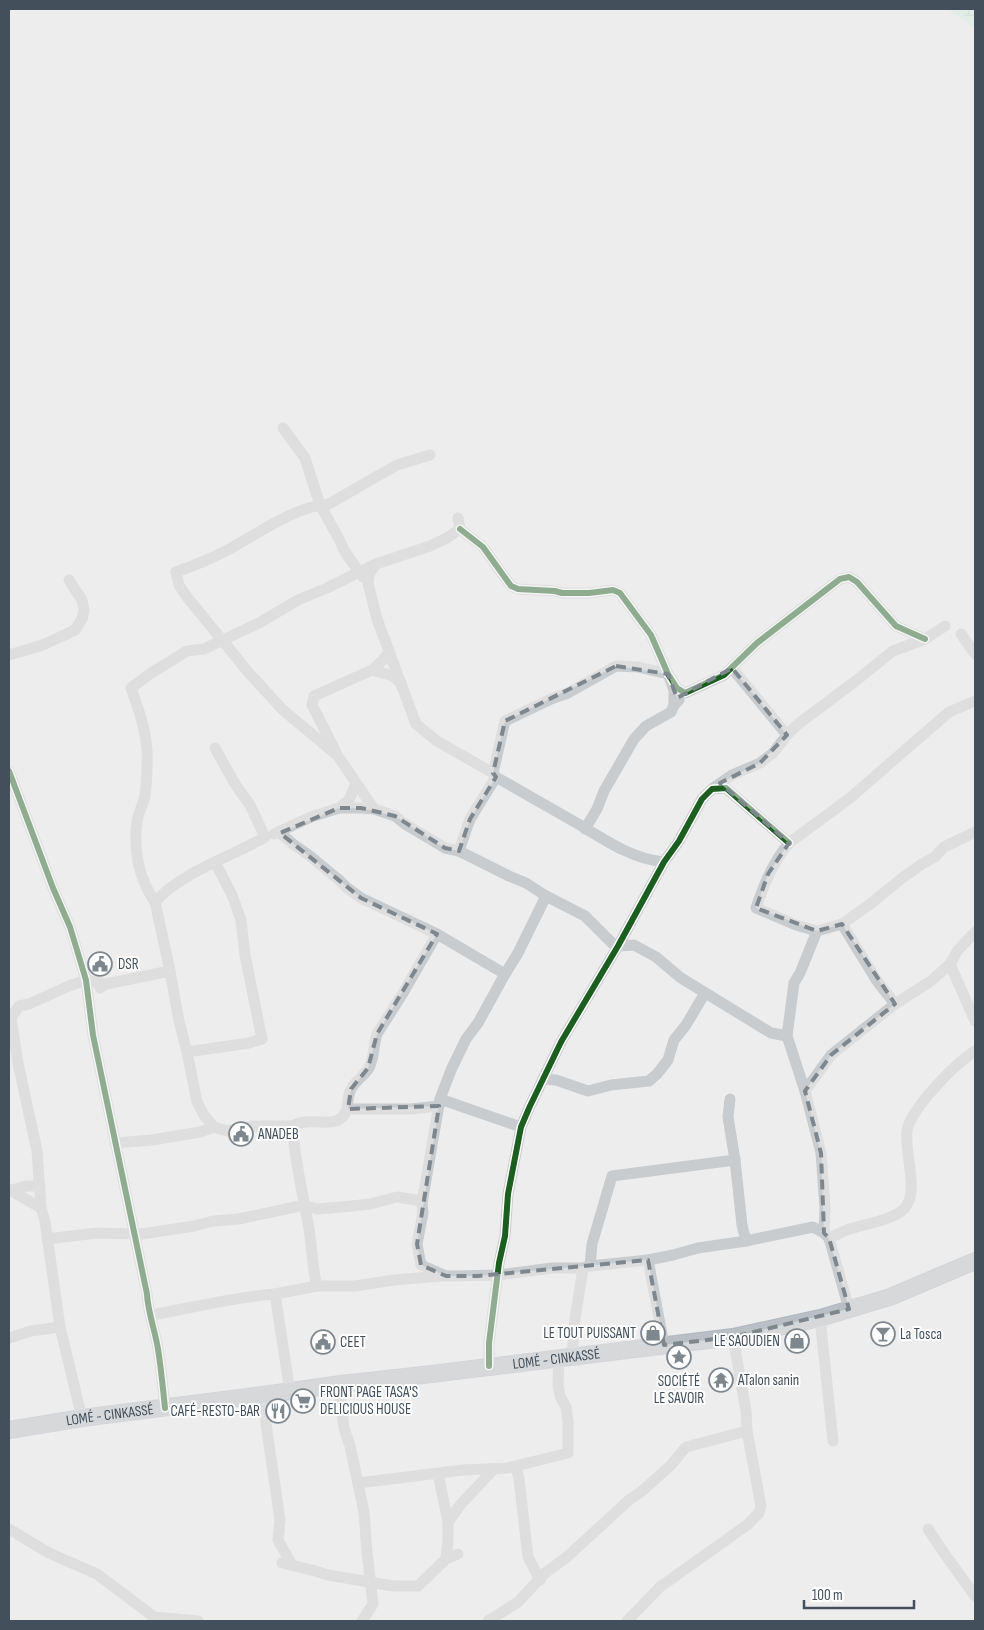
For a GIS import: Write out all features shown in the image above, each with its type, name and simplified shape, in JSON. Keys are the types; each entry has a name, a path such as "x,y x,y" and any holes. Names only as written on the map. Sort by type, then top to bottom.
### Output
{"highway":[{"name":"LOMÉ - CINKASSÉ","path":"9,1430 82,1418 341,1384 733,1337 820,1318 890,1297 975,1261"}],"street":[{"path":"283,428 305,458 320,505 345,552 368,583 377,619 416,724 436,741 604,840 631,853 664,862"},
{"path":"338,756 283,710 249,673 187,597 179,584 176,572 226,550 260,530 297,513 320,505 327,506 397,465 430,455"},
{"path":"437,934 377,1034 374,1053 368,1068 351,1089 348,1109 340,1119 332,1122 310,1121 300,1122 292,1126 254,1126 227,1131 214,1127 204,1116 198,1102 178,1021 170,971 155,902 145,884 136,859 137,822 145,796 148,766 146,736 131,688 187,651 204,648 259,623 298,600 376,564 430,546 447,538 459,523 483,547 511,586 518,590 589,593 613,590 620,593 651,635 668,674 674,690 674,704 671,712 646,726 634,739 585,829"},
{"path":"368,583 370,574 376,564"},
{"path":"674,704 685,693 724,675 757,643 840,579 849,577 856,582 896,626 925,639"},
{"path":"9,655 43,645 76,630 84,610 82,600 69,580"},
{"path":"489,1366 489,1343 505,1236 508,1194 521,1127 561,1042 702,799 712,789 732,775 760,763 773,753 797,725 854,683 893,651 925,639 945,626"},
{"path":"961,634 975,654"},
{"path":"374,809 338,756 312,705 314,696 372,670 389,652"},
{"path":"459,851 470,819 495,775 505,721 568,693 616,666 638,667 668,674 677,688 685,693"},
{"path":"732,668 787,735"},
{"path":"372,670 393,676 402,684"},
{"path":"975,701 949,712 850,798 789,842 768,874 756,908 796,925 817,931 842,924 922,864 935,858 944,847 975,832"},
{"path":"215,748 250,806 265,837"},
{"path":"9,771 53,888 70,927 86,980 93,1035 158,1349 165,1408"},
{"path":"339,808 348,800 356,784"},
{"path":"712,789 726,788 789,842"},
{"path":"155,902 163,894 215,862 311,817 339,808 374,809 395,816 445,848 459,851 526,883 546,896 585,916 612,943 618,946 634,945 656,957 681,978 771,1033 787,1036"},
{"path":"280,832 292,844 310,856 361,898 437,934 505,974"},
{"path":"187,1052 249,1043 262,1039 245,955 241,920 232,895 215,862"},
{"path":"446,1276 421,1265 417,1244 423,1213 422,1203 440,1103 451,1070 466,1039 478,1023 518,953 546,896"},
{"path":"842,924 877,981 895,1004"},
{"path":"817,931 794,983 787,1036 805,1091 820,1154 827,1236 849,1309"},
{"path":"805,1091 831,1055 895,1004 931,981 950,964 958,950 975,932"},
{"path":"950,964 975,1021"},
{"path":"88,1000 106,984 170,971"},
{"path":"82,1418 60,1327 48,1239 41,1208 37,1150 18,1063 11,1018 19,1006 30,1004 69,986 86,980 106,984"},
{"path":"543,1079 556,1080 588,1090 611,1085 649,1081 668,1060 674,1040 686,1025 705,993"},
{"path":"151,1315 316,1286 355,1286 394,1280 446,1276 498,1275 552,1268 587,1267 648,1260 698,1248 746,1241 813,1227 827,1236 897,1214 904,1209 909,1200 911,1190 907,1155 907,1130 909,1125 918,1107 938,1084 967,1056 975,1051"},
{"path":"730,1098 728,1117 746,1241"},
{"path":"348,1109 411,1109 440,1103 521,1127"},
{"path":"292,1126 309,1229 316,1286"},
{"path":"115,1143 152,1140 200,1132 214,1127"},
{"path":"358,1483 463,1470 493,1470 568,1453 566,1407 560,1396 558,1385 576,1319 592,1244 612,1176 735,1160"},
{"path":"10,1190 26,1186 40,1186"},
{"path":"10,1190 41,1208"},
{"path":"48,1239 96,1233 134,1234 194,1226 213,1220 239,1218 304,1205 317,1209 352,1206 370,1204 397,1197 416,1200 422,1203"},
{"path":"648,1260 664,1345"},
{"path":"275,1294 290,1392"},
{"path":"820,1318 833,1441"},
{"path":"9,1338 31,1331 60,1327"},
{"path":"628,1621 660,1587 747,1525 759,1513 761,1506 747,1431 746,1411 733,1337"},
{"path":"341,1384 344,1428 350,1446 364,1512 374,1604 362,1621"},
{"path":"263,1395 280,1520 278,1540 287,1564 328,1575 393,1586 418,1586 446,1559 458,1554"},
{"path":"488,1621 518,1602 545,1573 567,1557 629,1500 641,1492 678,1458 686,1447 747,1431"},
{"path":"516,1466 528,1557 540,1580"},
{"path":"448,1522 461,1504 493,1470"},
{"path":"438,1474 448,1522 446,1559"},
{"path":"9,1529 49,1553 97,1574 154,1617 198,1621"},
{"path":"928,1529 975,1594"}],"highlighted area":[{"path":"616,666 668,674 677,698 732,668 787,735 760,763 720,783 789,843 768,874 756,908 817,931 842,924 895,1004 831,1055 805,1091 821,1153 824,1233 829,1238 849,1309 733,1337 664,1345 648,1260 478,1276 446,1276 421,1265 417,1244 439,1106 348,1109 351,1089 368,1068 377,1034 437,934 361,898 280,833 339,808 361,808 395,816 445,848 459,851 470,819 496,777 493,773 505,721"}],"green space":[{"path":"947,9 975,9 975,28"}],"cycle path":[{"path":"460,529 483,547 511,586 518,589 562,593 589,593 613,590 620,593 651,635 668,674 677,688 685,693 724,675 757,643 840,579 849,577 857,582 896,626 925,639"},
{"path":"9,771 53,888 70,927 86,980 93,1035 157,1342 165,1408"},
{"path":"489,1366 489,1343 499,1263 505,1236 508,1194 521,1127 561,1042 618,946 664,862 679,841 702,799 712,789 726,788 789,843"}],"place":[{"name":"DSR","path":"100,964"},
{"name":"ANADEB","path":"241,1134"},
{"name":"LE TOUT PUISSANT","path":"653,1333"},
{"name":"La Tosca","path":"883,1334"},
{"name":"LE SAOUDIEN","path":"797,1341"},
{"name":"CEET","path":"323,1342"},
{"name":"SOCIÉTÉ LE SAVOIR","path":"679,1357"},
{"name":"ATalon sanin","path":"721,1380"},
{"name":"FRONT PAGE TASA'S DELICIOUS HOUSE","path":"303,1401"},
{"name":"CAFÉ-RESTO-BAR","path":"278,1411"}]}
